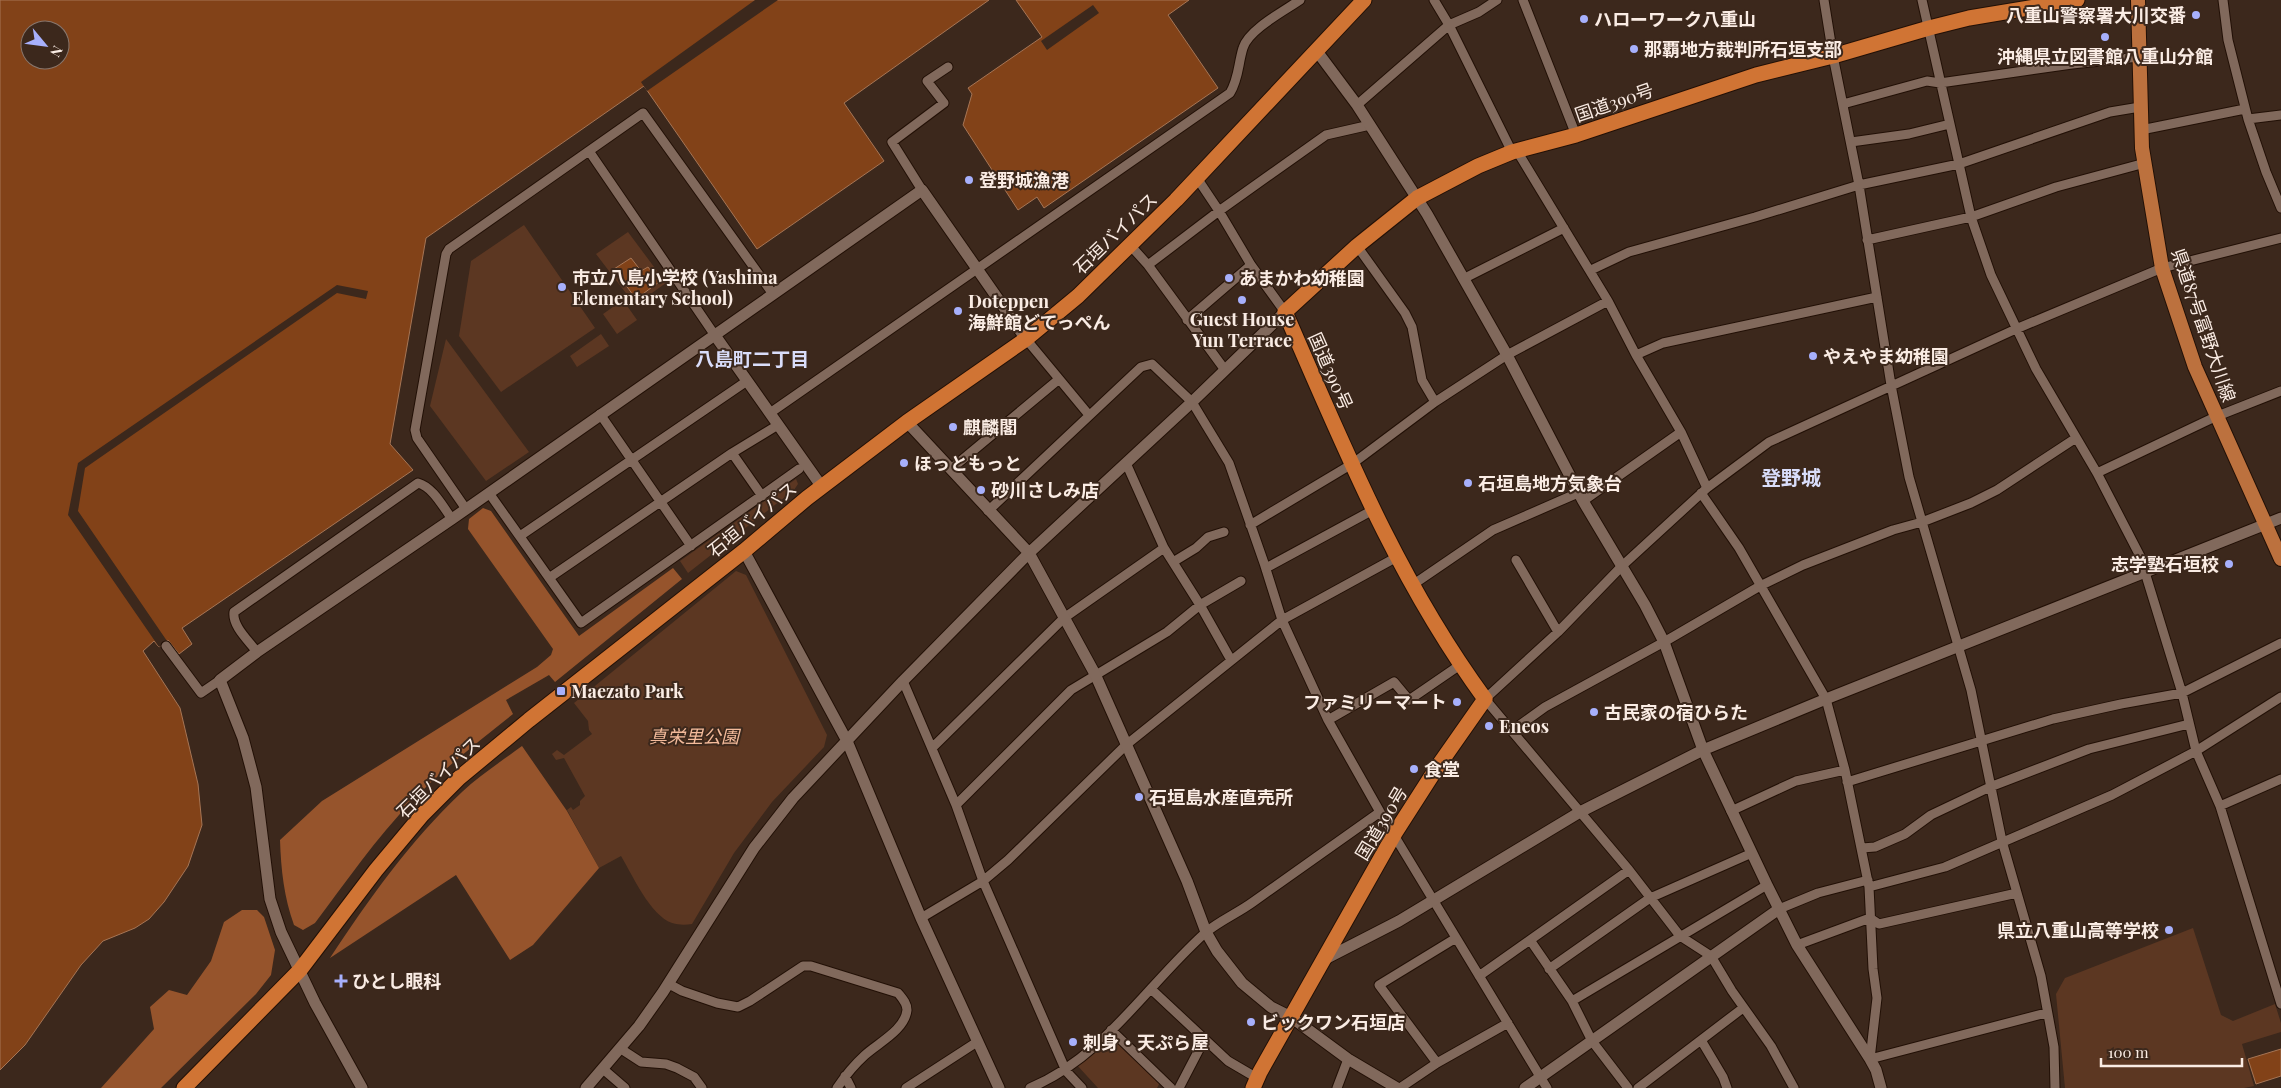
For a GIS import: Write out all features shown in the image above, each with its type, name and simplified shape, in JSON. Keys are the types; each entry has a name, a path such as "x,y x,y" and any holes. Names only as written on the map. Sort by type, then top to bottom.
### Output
{"highway":[{"name":"石垣バイパス","path":"184,1088 300,970 376,870 422,815 459,778 822,487 907,422 1026,339 1078,296 1197,178 1364,0"},
{"name":"国道390号","path":"1255,1083 1395,834 1436,769 1486,699 1460,664 1411,586 1373,510 1285,312 1357,246 1417,198 1478,166 1515,151 1576,135 1756,76 1929,28 1969,18 2078,0"}],"main road":[{"name":"県道87号富野大川線","path":"2138,0 2141,130 2144,163 2162,268 2195,367 2216,418 2267,524 2281,559"}],"street":[{"path":"770,413 1230,93 1237,80 1243,46 1249,35 1300,0"},
{"path":"1434,0 1515,151 1608,300 1636,355 1681,432 1704,490 1811,670 1826,699 1845,770 1868,884 1873,969 1877,998 1870,1058"},
{"path":"1357,105 1449,25 1479,12 1497,0"},
{"path":"1523,0 1576,135"},
{"path":"1824,0 1833,56 1859,185 1891,385 1909,477 1971,690 2002,842 2041,976 2046,1013 2054,1046 2054,1088"},
{"path":"1922,0 1971,217 1991,275 2016,329 2055,404 2096,472 2140,556 2182,693 2196,751 2220,806 2281,1004"},
{"path":"2223,0 2228,40 2248,120 2281,208"},
{"path":"1316,50 1357,105 1417,198 1507,355 1581,497 1664,642 1703,750 1767,885 1797,945 1870,1058 1876,1070 1881,1088"},
{"path":"1843,104 1927,81 1940,83 2072,64 2139,57"},
{"path":"948,67 927,81 944,103 892,142 922,190 1026,339 1058,380 1089,415"},
{"path":"1590,270 1629,252 1755,217 1859,185 1959,164 2110,112 2140,108"},
{"path":"2141,130 2246,109"},
{"path":"466,509 417,438 415,430 446,254 449,249 643,113 773,294"},
{"path":"2248,120 2281,115"},
{"path":"1851,142 1909,134 1950,124"},
{"path":"1148,265 1220,210 1326,135 1370,125"},
{"path":"589,151 714,334 822,487"},
{"path":"1867,240 1971,217 2056,187 2144,163"},
{"path":"586,1088 621,1049 668,984 754,848 793,798 903,680 1029,553 1192,402 1285,312 1251,265 1220,210 1197,178"},
{"path":"166,646 201,693 257,652 452,519 922,190"},
{"path":"1463,279 1564,228"},
{"path":"1794,1088 1771,1046 1743,1008 1711,956 1680,936 1629,870 1486,699 1558,632 1622,566 1704,490 1769,442 2016,329 2162,268 2281,238"},
{"path":"1130,245 1148,265 1225,370"},
{"path":"1357,246 1412,327 1422,380 1435,402"},
{"path":"1187,320 1251,265"},
{"path":"1636,355 1663,343 1877,297"},
{"path":"1250,525 1352,464 1435,402 1507,355 1608,300"},
{"path":"988,511 1141,367 1152,364 1192,402 1228,463 1266,568 1282,620 1328,720 1380,812 1547,1088"},
{"path":"950,468 1058,380"},
{"path":"520,536 747,381"},
{"path":"2096,472 2281,391"},
{"path":"600,414 691,546"},
{"path":"907,422 1029,553 1095,674 1187,881 1206,932 1217,951 1242,983 1271,1007 1291,1017 1348,1059 1398,1088 1437,1062 1508,1023"},
{"path":"549,578 732,453 778,425"},
{"path":"1411,586 1493,530 1581,497 1681,432"},
{"path":"1512,730 1545,707 1664,642 1760,586 1802,565 1893,530 1922,522 1971,503 1997,490 2076,438"},
{"path":"732,453 762,496"},
{"path":"1126,463 1164,548 1200,605 1231,660"},
{"path":"489,493 581,623 799,469"},
{"path":"257,652 236,624 233,618 234,612 418,483 425,485 430,490 452,519"},
{"path":"1266,568 1373,510"},
{"path":"1325,959 1434,901 1580,812 1703,750 1958,646 2281,518"},
{"path":"1173,562 1196,548 1208,537 1224,532"},
{"path":"932,748 1064,618 1164,548"},
{"path":"744,550 847,741 921,918 998,1088"},
{"path":"921,918 983,881 1008,860 1126,744 1282,620 1397,557"},
{"path":"1516,560 1558,632"},
{"path":"956,805 1071,690 1167,632 1200,605 1241,581"},
{"path":"1847,782 2054,719 2182,693 2281,643"},
{"path":"1328,720 1394,682 1409,700 1460,664"},
{"path":"220,680 243,738 256,787 270,899 281,932 323,1018 362,1088"},
{"path":"903,680 956,805 983,881 1066,1071 1082,1088"},
{"path":"1525,1088 1779,909 1818,893 1944,867 2112,795 2196,751 2281,697"},
{"path":"1862,848 1875,846 1905,834 1931,815 1990,787 2090,749 2189,724"},
{"path":"1732,811 1796,781 1845,770"},
{"path":"2220,806 2281,779"},
{"path":"1030,1088 1066,1071 1111,1030 1206,932 1238,912 1380,812"},
{"path":"1549,969 1650,898 1752,853"},
{"path":"1479,976 1629,870"},
{"path":"1572,1001 1767,885"},
{"path":"1870,918 1879,924 2017,893"},
{"path":"1797,945 1870,918"},
{"path":"1437,1062 1379,985 1456,938"},
{"path":"1530,940 1572,1001 1592,1041 1628,1088"},
{"path":"668,984 717,1003 738,1007 803,966 811,966 898,993 905,1001 907,1009 900,1026 865,1055 845,1076 837,1088"},
{"path":"1151,989 1204,1040 1255,1083"},
{"path":"1638,1088 1743,1008"},
{"path":"1870,1058 2046,1013"},
{"path":"1111,1030 1171,1088"},
{"path":"1179,1088 1204,1040"},
{"path":"1701,1040 1723,1077 1727,1088"},
{"path":"907,1088 977,1042"},
{"path":"621,1049 641,1062 666,1064 676,1068 694,1078 702,1088"},
{"path":"1337,1088 1348,1059"},
{"path":"604,1069 625,1088"},
{"path":"845,1076 851,1088"}],"green space":[{"path":"524,225 595,328 501,392 459,336 471,261"},
{"path":"628,232 666,283 635,305 596,254"},
{"path":"623,300 637,320 617,334 603,314"},
{"path":"601,334 609,346 577,367 570,356"},
{"path":"446,339 529,452 486,481 430,406"},
{"path":"796,479 798,484 794,490 688,573 680,561"},
{"name":"真栄里公園","path":"736,571 746,575 827,735 824,747 772,802 734,853 692,924 677,924 664,919 649,904 621,856 599,868 567,810 571,807 573,810 580,805 580,801 585,796 564,758 556,760 552,754 557,750 564,755 592,734 589,730 588,721 574,703"},
{"path":"2193,928 2221,1015 2233,1021 2275,1004 2281,1023 2281,1032 2242,1044 2254,1086 2244,1088 2065,1088 2056,994 2065,978"},
{"path":"1111,1034 1160,1082 1157,1088 1098,1088 1076,1064"}],"shaded area":[{"path":"0,0 989,0 844,103 884,161 757,249 644,86 426,238 390,444 413,470 182,628 192,644 179,654 168,640 159,647 154,641 143,651 180,708 198,784 202,825 188,866 164,902 149,919 135,928 103,941 81,965 25,1045 0,1070"},
{"path":"1016,0 1189,0 1168,15 1218,88 1044,208 1037,197 1018,210 963,125 972,94 968,88 1042,37"},
{"path":"631,258 641,271 648,267 659,282 636,299 614,269"},
{"path":"483,508 491,511 579,636 673,568 682,579 555,682 549,675 506,700 513,714 448,767 412,801 374,845 315,923 303,930 294,925 285,894 280,840 322,801 537,667 551,655 553,649 468,529 469,519"},
{"path":"522,746 567,811 599,868 533,945 510,960 456,875 330,958 375,892 425,830 469,786"},
{"path":"242,910 257,910 264,917 275,950 271,975 256,994 161,1088 101,1088 154,1029 150,1007 169,990 187,995 211,961 224,922"},
{"path":"2281,1049 2281,1076 2256,1084 2248,1059"}],"pier":[{"path":"755,0 778,0 647,91 641,82"},
{"path":"1093,5 1099,13 1047,50 1041,41"},
{"path":"337,285 368,291 366,299 337,293 85,468 78,511 167,641 159,647 68,515 78,463"}],"place":[{"name":"八重山警察署大川交番","path":"2196,15"},
{"name":"ハローワーク八重山","path":"1584,19"},
{"name":"沖縄県立図書館八重山分館","path":"2105,37"},
{"name":"那覇地方裁判所石垣支部","path":"1634,49"},
{"name":"登野城漁港","path":"969,180"},
{"name":"あまかわ幼稚園","path":"1229,278"},
{"name":"市立八島小学校 (Yashima Elementary School)","path":"562,287"},
{"name":"Guest House Yun Terrace","path":"1242,300"},
{"name":"Doteppen 海鮮館どてっぺん","path":"958,311"},
{"name":"やえやま幼稚園","path":"1813,356"},
{"name":"麒麟閣","path":"953,427"},
{"name":"ほっともっと","path":"904,463"},
{"name":"石垣島地方気象台","path":"1468,483"},
{"name":"砂川さしみ店","path":"981,490"},
{"name":"志学塾石垣校","path":"2229,564"},
{"name":"Maezato Park","path":"561,691"},
{"name":"ファミリーマート","path":"1457,702"},
{"name":"古民家の宿ひらた","path":"1594,712"},
{"name":"Eneos","path":"1489,726"},
{"name":"食堂","path":"1414,769"},
{"name":"石垣島水産直売所","path":"1139,797"},
{"name":"県立八重山高等学校","path":"2169,930"},
{"name":"ひとし眼科","path":"341,981"},
{"name":"ビックワン石垣店","path":"1251,1022"},
{"name":"刺身・天ぷら屋","path":"1073,1042"}],"district":[{"name":"八島町二丁目","path":"752,358"},
{"name":"登野城","path":"1791,476"}]}
